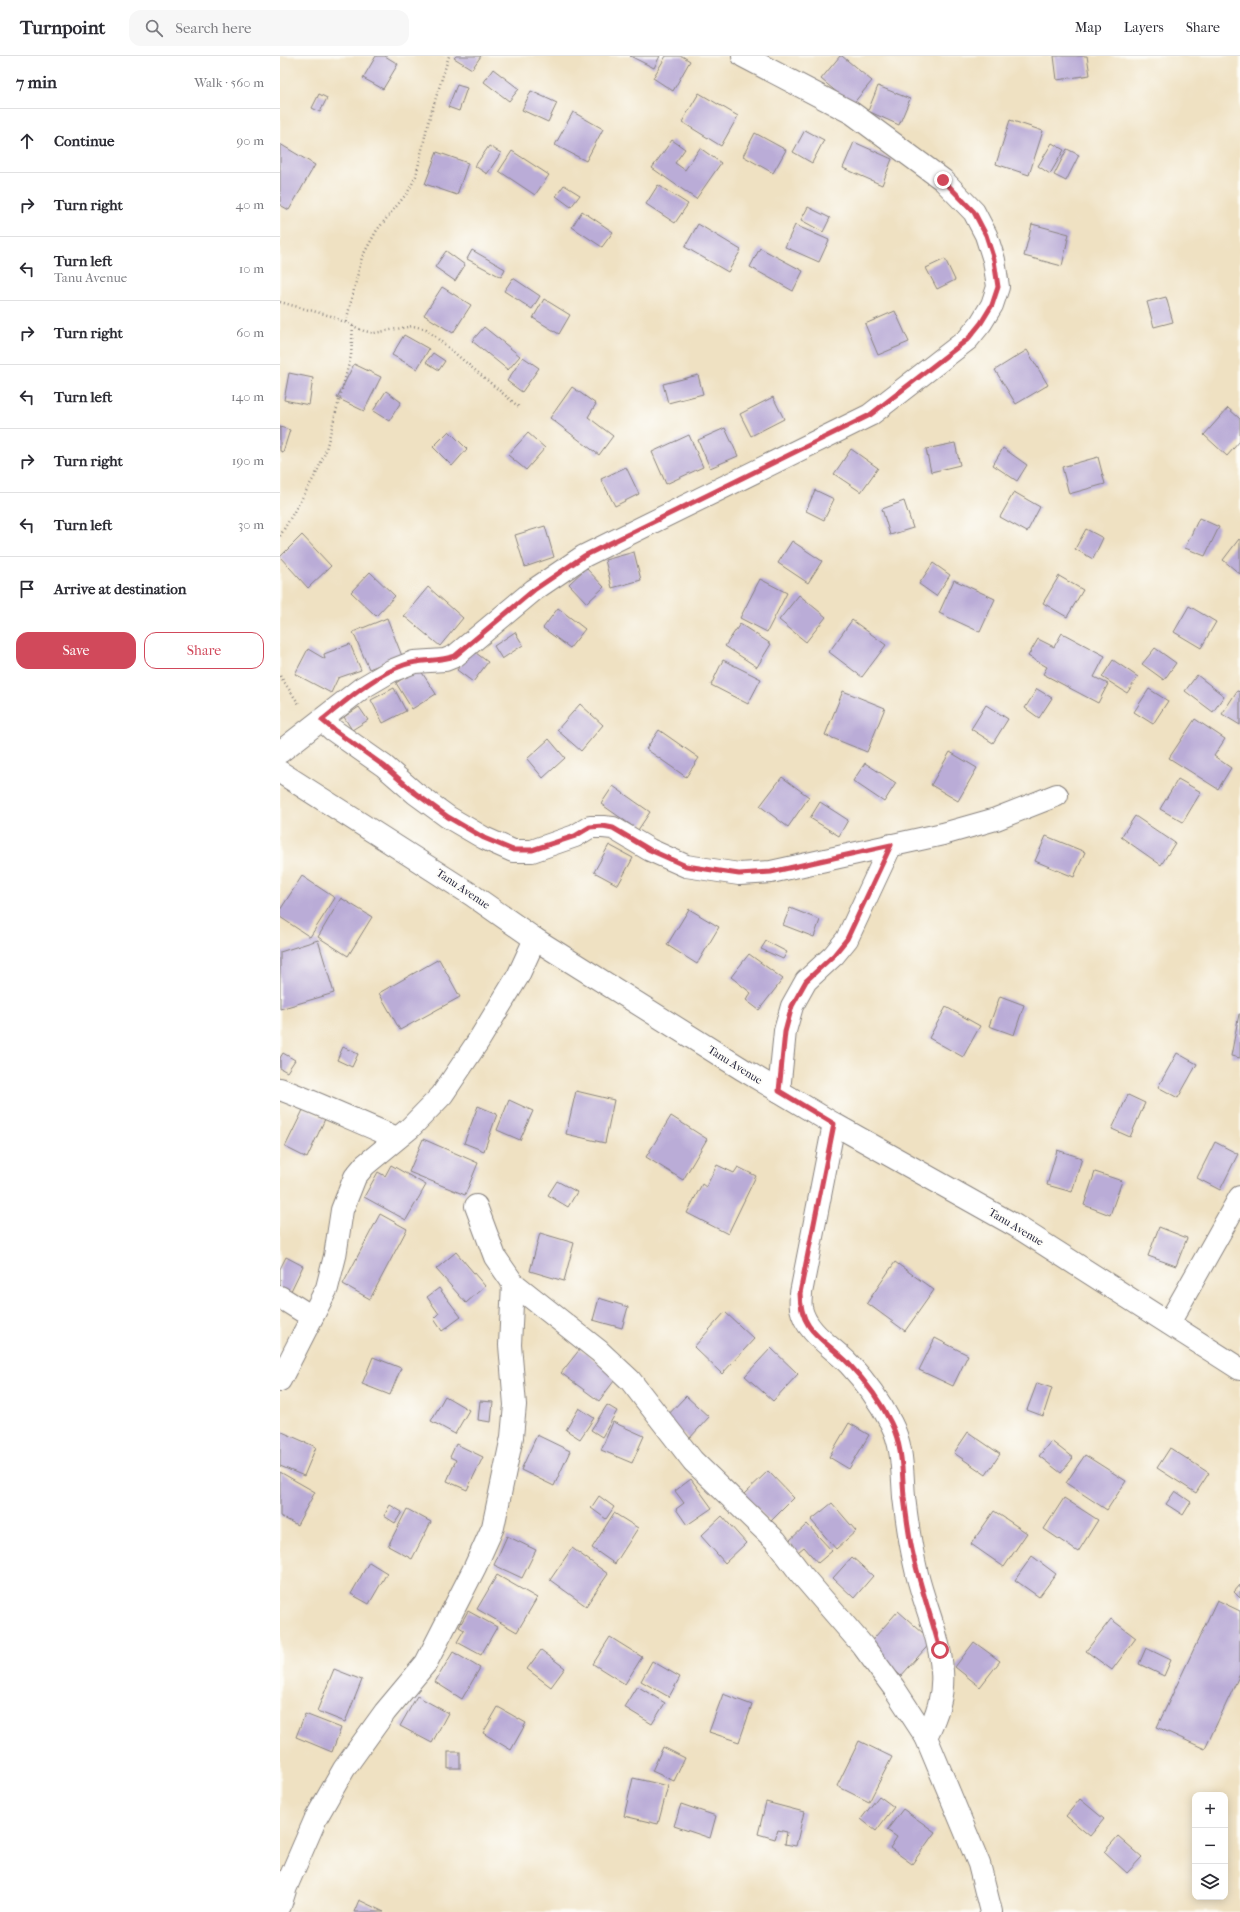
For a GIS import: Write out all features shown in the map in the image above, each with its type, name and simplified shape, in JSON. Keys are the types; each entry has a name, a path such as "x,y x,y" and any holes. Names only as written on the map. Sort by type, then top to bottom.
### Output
{"street":[{"path":"280,752 362,688 391,671 414,662 444,660 455,656 534,590 584,556 870,415 968,339 981,323 992,305 998,287 994,260 986,235 974,212 943,180 852,114 743,56"},
{"path":"317,723 334,730 384,766 415,793 448,817 484,838 513,850 538,849 575,836 590,827 603,826 613,828 650,850 686,866 739,874 771,872 891,845 996,819 1058,795"},
{"name":"Tanu Avenue","path":"280,772 472,895 535,939 779,1091 834,1124 1016,1226 1240,1369"},
{"path":"779,1091 785,1032 792,1006 806,981 834,955 847,939 891,845"},
{"path":"280,1380 327,1288 332,1274 342,1210 354,1177 410,1128 446,1089 479,1040 518,976 535,939"},
{"path":"280,1089 326,1106 363,1124 397,1138"},
{"path":"834,1124 800,1293 800,1308 806,1322 819,1337 848,1364 880,1403 892,1424 902,1454 904,1498 911,1546 917,1575 935,1630 942,1672 938,1713 926,1737"},
{"path":"1169,1323 1240,1197"},
{"path":"476,1206 495,1257 514,1284 599,1351 630,1380 694,1461 776,1542 801,1574 863,1646 894,1688 926,1737 979,1864 990,1912"},
{"path":"280,1906 286,1887 316,1818 344,1769 385,1712 426,1663 475,1567 493,1527 512,1437 515,1405 510,1345 514,1284"},
{"path":"280,1297 312,1316"}],"path":[{"path":"346,322 362,257 377,230 408,192 416,176 428,123 449,56"},
{"path":"280,302 332,316 364,331 374,333 413,326 426,329 519,408"},
{"path":"280,536 316,474 325,453 351,356 353,325"},
{"path":"280,676 296,699 317,723"}],"building":[{"path":"376,56 385,56 398,64 383,89 363,78"},
{"path":"456,56 481,56 472,69 454,58"},
{"path":"630,56 660,56 654,68"},
{"path":"666,56 682,56 690,61 673,91 653,78"},
{"path":"840,56 842,56 872,81 852,105 821,79"},
{"path":"1054,56 1087,56 1090,75 1057,80"},
{"path":"493,69 519,89 509,101 484,82"},
{"path":"457,85 467,88 459,111 448,107"},
{"path":"878,86 910,99 899,125 868,111"},
{"path":"531,91 557,103 548,122 522,110"},
{"path":"699,93 738,116 721,146 682,122"},
{"path":"319,94 327,98 320,112 312,108"},
{"path":"573,112 603,129 586,161 555,145"},
{"path":"1010,120 1043,131 1029,175 996,164"},
{"path":"805,130 824,140 812,163 793,152"},
{"path":"755,133 786,150 773,173 743,156"},
{"path":"672,140 685,149 675,163 685,170 700,148 721,163 696,199 652,168"},
{"path":"854,142 892,159 882,185 843,168"},
{"path":"1052,143 1064,150 1050,174 1038,166"},
{"path":"280,144 315,165 289,210 280,205"},
{"path":"489,146 501,153 487,174 475,166"},
{"path":"1067,149 1079,155 1066,181 1054,175"},
{"path":"512,151 549,175 535,195 499,171"},
{"path":"437,152 468,163 457,195 425,184"},
{"path":"564,185 580,195 571,207 556,196"},
{"path":"658,185 688,204 675,223 646,204"},
{"path":"808,207 830,218 823,232 801,220"},
{"path":"582,211 613,232 602,247 572,227"},
{"path":"698,224 741,250 728,272 685,247"},
{"path":"1032,224 1069,234 1062,266 1024,256"},
{"path":"795,225 829,240 819,262 785,247"},
{"path":"760,248 803,271 793,291 750,267"},
{"path":"472,250 505,269 501,277 467,259"},
{"path":"446,251 465,265 455,281 435,267"},
{"path":"945,259 955,280 937,289 926,268"},
{"path":"513,278 540,296 532,309 504,291"},
{"path":"442,287 471,305 453,333 424,315"},
{"path":"1166,297 1173,322 1154,327 1147,302"},
{"path":"544,299 570,315 559,334 533,318"},
{"path":"895,311 909,342 878,355 865,324"},
{"path":"484,327 520,356 508,370 472,341"},
{"path":"404,335 429,349 417,369 392,355"},
{"path":"1027,350 1048,385 1016,404 995,370"},
{"path":"433,353 445,361 439,370 426,362"},
{"path":"523,357 539,368 522,392 507,381"},
{"path":"354,364 381,377 364,411 337,398"},
{"path":"289,373 313,378 309,405 284,400"},
{"path":"698,375 703,394 668,403 663,384"},
{"path":"572,387 596,404 588,417 613,436 599,455 550,418"},
{"path":"386,391 401,402 389,421 373,411"},
{"path":"773,397 784,419 751,436 740,414"},
{"path":"1228,408 1240,419 1240,441 1227,456 1204,435"},
{"path":"280,427 290,430 283,452 280,451"},
{"path":"725,428 738,456 710,468 698,440"},
{"path":"449,431 467,449 452,466 433,447"},
{"path":"528,433 545,448 526,470 508,455"},
{"path":"689,435 703,467 666,484 652,452"},
{"path":"955,443 960,465 931,472 926,449"},
{"path":"1003,448 1027,465 1017,481 993,465"},
{"path":"851,449 878,468 861,492 834,474"},
{"path":"1098,457 1105,484 1069,494 1062,467"},
{"path":"626,467 639,494 615,506 601,479"},
{"path":"815,490 834,499 824,520 806,511"},
{"path":"1014,492 1040,507 1027,532 1000,517"},
{"path":"904,501 913,528 890,535 882,509"},
{"path":"1199,518 1219,527 1205,556 1185,548"},
{"path":"545,526 554,557 525,567 515,535"},
{"path":"1086,529 1103,538 1093,559 1075,549"},
{"path":"302,535 331,566 308,588 280,557"},
{"path":"1239,539 1240,540 1240,574 1223,560"},
{"path":"792,541 822,561 808,583 778,563"},
{"path":"634,552 641,580 612,588 605,560"},
{"path":"933,563 950,575 936,596 919,584"},
{"path":"586,568 604,587 587,603 569,584"},
{"path":"370,572 395,596 376,616 351,592"},
{"path":"1059,576 1083,590 1067,617 1043,603"},
{"path":"760,579 787,593 767,632 740,618"},
{"path":"954,580 995,599 980,632 939,613"},
{"path":"428,587 463,618 440,646 404,616"},
{"path":"799,595 826,617 806,642 779,620"},
{"path":"1189,606 1216,622 1201,648 1174,632"},
{"path":"558,608 585,629 570,648 543,628"},
{"path":"387,618 402,656 369,669 353,632"},
{"path":"852,620 886,645 862,677 829,652"},
{"path":"740,624 771,644 757,667 725,646"},
{"path":"515,632 523,645 502,659 494,646"},
{"path":"1062,633 1105,656 1094,677 1108,684 1098,703 1043,674 1047,667 1028,656 1038,639 1054,647"},
{"path":"350,644 361,670 338,678 331,693 295,674 308,649 325,659 324,654"},
{"path":"1155,648 1176,663 1164,680 1142,664"},
{"path":"472,650 488,662 473,682 457,670"},
{"path":"723,660 761,679 748,704 711,685"},
{"path":"1113,660 1138,677 1127,693 1102,677"},
{"path":"419,668 436,694 412,709 396,683"},
{"path":"1197,675 1224,696 1213,712 1185,691"},
{"path":"394,688 406,711 383,723 371,700"},
{"path":"1037,689 1052,698 1039,718 1025,708"},
{"path":"1149,689 1168,701 1153,724 1134,712"},
{"path":"843,691 885,708 867,752 825,735"},
{"path":"1237,691 1240,692 1240,725 1222,714"},
{"path":"580,704 603,725 581,751 557,730"},
{"path":"986,705 1008,719 993,743 971,729"},
{"path":"359,707 368,720 352,730 344,717"},
{"path":"1195,719 1225,739 1214,756 1231,768 1218,789 1169,758"},
{"path":"659,730 699,758 686,777 646,749"},
{"path":"549,739 565,758 543,778 527,759"},
{"path":"950,752 977,768 958,801 931,785"},
{"path":"865,763 896,783 884,802 853,781"},
{"path":"782,777 809,797 788,827 760,806"},
{"path":"1178,779 1201,792 1183,822 1160,809"},
{"path":"613,786 650,812 638,830 601,804"},
{"path":"820,802 848,820 839,836 810,818"},
{"path":"1135,816 1175,843 1161,865 1121,837"},
{"path":"1046,836 1085,852 1074,877 1035,861"},
{"path":"609,845 633,858 618,885 594,872"},
{"path":"302,876 335,898 310,937 280,917 280,910"},
{"path":"341,898 372,917 348,956 318,937"},
{"path":"790,908 820,920 814,937 783,925"},
{"path":"689,909 719,927 697,964 667,945"},
{"path":"318,940 334,993 280,1009 280,952"},
{"path":"766,941 787,952 783,959 761,949"},
{"path":"749,954 783,979 759,1010 746,1000 751,993 731,977"},
{"path":"439,959 460,997 400,1030 379,993"},
{"path":"1000,996 1024,1005 1014,1035 989,1026"},
{"path":"946,1007 980,1026 963,1057 929,1038"},
{"path":"1240,1014 1240,1058 1231,1056"},
{"path":"343,1047 358,1054 352,1067 337,1060"},
{"path":"283,1053 295,1060 287,1072 280,1068 280,1058"},
{"path":"1177,1053 1197,1064 1178,1098 1158,1087"},
{"path":"576,1091 614,1100 605,1143 566,1134"},
{"path":"1128,1095 1145,1103 1130,1137 1112,1129"},
{"path":"509,1100 533,1111 520,1140 497,1130"},
{"path":"478,1106 497,1114 484,1151 464,1143"},
{"path":"304,1108 325,1119 307,1158 285,1147"},
{"path":"671,1116 707,1139 683,1180 646,1157"},
{"path":"423,1139 478,1163 465,1195 409,1172"},
{"path":"1215,1142 1238,1154 1220,1190 1197,1178"},
{"path":"1057,1150 1082,1158 1072,1192 1047,1185"},
{"path":"391,1165 426,1185 406,1220 364,1197 378,1172 385,1176"},
{"path":"717,1165 734,1173 738,1167 756,1176 728,1234 687,1213 702,1184 706,1187"},
{"path":"1095,1172 1122,1181 1110,1215 1084,1205"},
{"path":"557,1181 577,1192 568,1207 548,1195"},
{"path":"380,1214 407,1229 370,1299 343,1284"},
{"path":"1159,1227 1187,1238 1176,1266 1148,1256"},
{"path":"540,1233 574,1243 564,1281 530,1271"},
{"path":"456,1252 485,1286 466,1303 436,1269"},
{"path":"286,1257 303,1266 289,1295 280,1290 280,1269"},
{"path":"895,1262 934,1290 905,1331 867,1303"},
{"path":"439,1288 461,1317 442,1331 434,1319 439,1314 427,1297"},
{"path":"599,1298 628,1307 622,1328 593,1320"},
{"path":"725,1312 754,1339 722,1374 694,1347"},
{"path":"935,1338 968,1355 953,1386 919,1370"},
{"path":"771,1348 798,1374 773,1401 745,1376"},
{"path":"580,1349 617,1377 599,1401 561,1373"},
{"path":"373,1357 401,1368 390,1395 362,1384"},
{"path":"1037,1383 1052,1388 1043,1416 1027,1410"},
{"path":"445,1396 469,1410 455,1434 431,1421"},
{"path":"686,1396 709,1417 689,1439 665,1418"},
{"path":"480,1401 493,1402 491,1422 478,1420"},
{"path":"607,1405 617,1411 602,1437 591,1430"},
{"path":"579,1408 594,1418 580,1439 566,1430"},
{"path":"613,1422 644,1436 632,1463 601,1450"},
{"path":"849,1423 869,1435 849,1469 829,1457"},
{"path":"280,1431 316,1447 304,1476 280,1466"},
{"path":"968,1432 1000,1454 986,1475 954,1453"},
{"path":"537,1435 570,1451 554,1486 521,1470"},
{"path":"1051,1441 1073,1458 1061,1473 1039,1456"},
{"path":"456,1444 483,1457 467,1490 447,1481 456,1460 450,1457"},
{"path":"1170,1448 1209,1473 1196,1493 1157,1468"},
{"path":"1085,1455 1126,1481 1107,1510 1066,1483"},
{"path":"768,1471 794,1498 770,1522 744,1494"},
{"path":"280,1472 315,1492 297,1525 280,1516"},
{"path":"691,1479 712,1508 687,1525 676,1509 684,1503 675,1491"},
{"path":"1175,1491 1191,1502 1183,1515 1166,1504"},
{"path":"599,1496 614,1507 606,1519 591,1508"},
{"path":"1064,1498 1098,1520 1078,1552 1044,1529"},
{"path":"832,1503 856,1531 836,1549 811,1520"},
{"path":"390,1505 402,1512 395,1523 384,1516"},
{"path":"407,1509 431,1522 412,1559 388,1546"},
{"path":"994,1511 1027,1533 1004,1567 971,1544"},
{"path":"614,1513 638,1528 615,1564 592,1548"},
{"path":"722,1516 746,1543 725,1563 701,1536"},
{"path":"807,1524 832,1551 818,1563 804,1547 798,1552 788,1542"},
{"path":"507,1536 536,1550 522,1578 494,1565"},
{"path":"572,1548 608,1574 586,1606 550,1580"},
{"path":"1032,1556 1056,1574 1039,1597 1015,1580"},
{"path":"852,1557 873,1576 854,1598 833,1578"},
{"path":"369,1562 387,1573 369,1604 351,1594"},
{"path":"497,1575 537,1598 517,1632 477,1609"},
{"path":"1240,1585 1240,1598 1234,1592"},
{"path":"1217,1600 1240,1611 1240,1674 1205,1749 1157,1727"},
{"path":"468,1611 497,1627 481,1655 457,1642 464,1630 459,1627"},
{"path":"898,1611 932,1641 901,1676 867,1646"},
{"path":"1111,1619 1136,1638 1112,1670 1086,1651"},
{"path":"610,1637 642,1657 625,1684 593,1664"},
{"path":"974,1642 1000,1661 980,1687 955,1667"},
{"path":"1146,1648 1171,1660 1164,1676 1139,1664"},
{"path":"541,1650 565,1668 551,1687 527,1669"},
{"path":"453,1652 480,1668 462,1699 435,1682"},
{"path":"652,1661 680,1677 669,1697 641,1681"},
{"path":"334,1669 362,1680 345,1722 317,1711"},
{"path":"637,1686 665,1703 652,1724 624,1707"},
{"path":"723,1694 752,1705 739,1742 709,1732"},
{"path":"417,1696 448,1713 432,1743 400,1726"},
{"path":"498,1707 526,1723 511,1750 483,1733"},
{"path":"305,1714 341,1728 332,1752 296,1737"},
{"path":"859,1741 892,1757 869,1802 837,1786"},
{"path":"663,1747 685,1758 674,1781 652,1771"},
{"path":"448,1752 460,1752 460,1768 448,1768"},
{"path":"633,1778 668,1786 658,1824 624,1816"},
{"path":"879,1796 894,1807 876,1831 861,1819"},
{"path":"1080,1799 1104,1819 1090,1836 1066,1816"},
{"path":"766,1802 804,1812 796,1846 785,1844 787,1832 778,1830 775,1839 758,1834"},
{"path":"681,1804 716,1816 710,1838 674,1826"},
{"path":"903,1809 935,1832 912,1864 890,1848 897,1837 887,1830"},
{"path":"1118,1836 1142,1857 1127,1873 1104,1852"},
{"path":"359,1900 384,1912 354,1912"}],"route":[{"path":"940,1650 933,1623 917,1575 904,1498 902,1454 892,1424 880,1403 867,1385 848,1364 819,1337 806,1322 800,1308 800,1293 834,1124 779,1091 785,1032 792,1006 806,981 834,955 847,939 891,845 771,872 739,874 686,866 650,850 613,828 603,826 590,827 575,836 549,846 532,850 513,850 484,838 448,817 415,793 368,754 357,749 322,720 362,688 391,671 414,662 444,660 455,656 488,630 534,590 584,556 870,415 968,339 981,323 992,305 998,287 994,260 986,235 974,212 943,180"}]}
